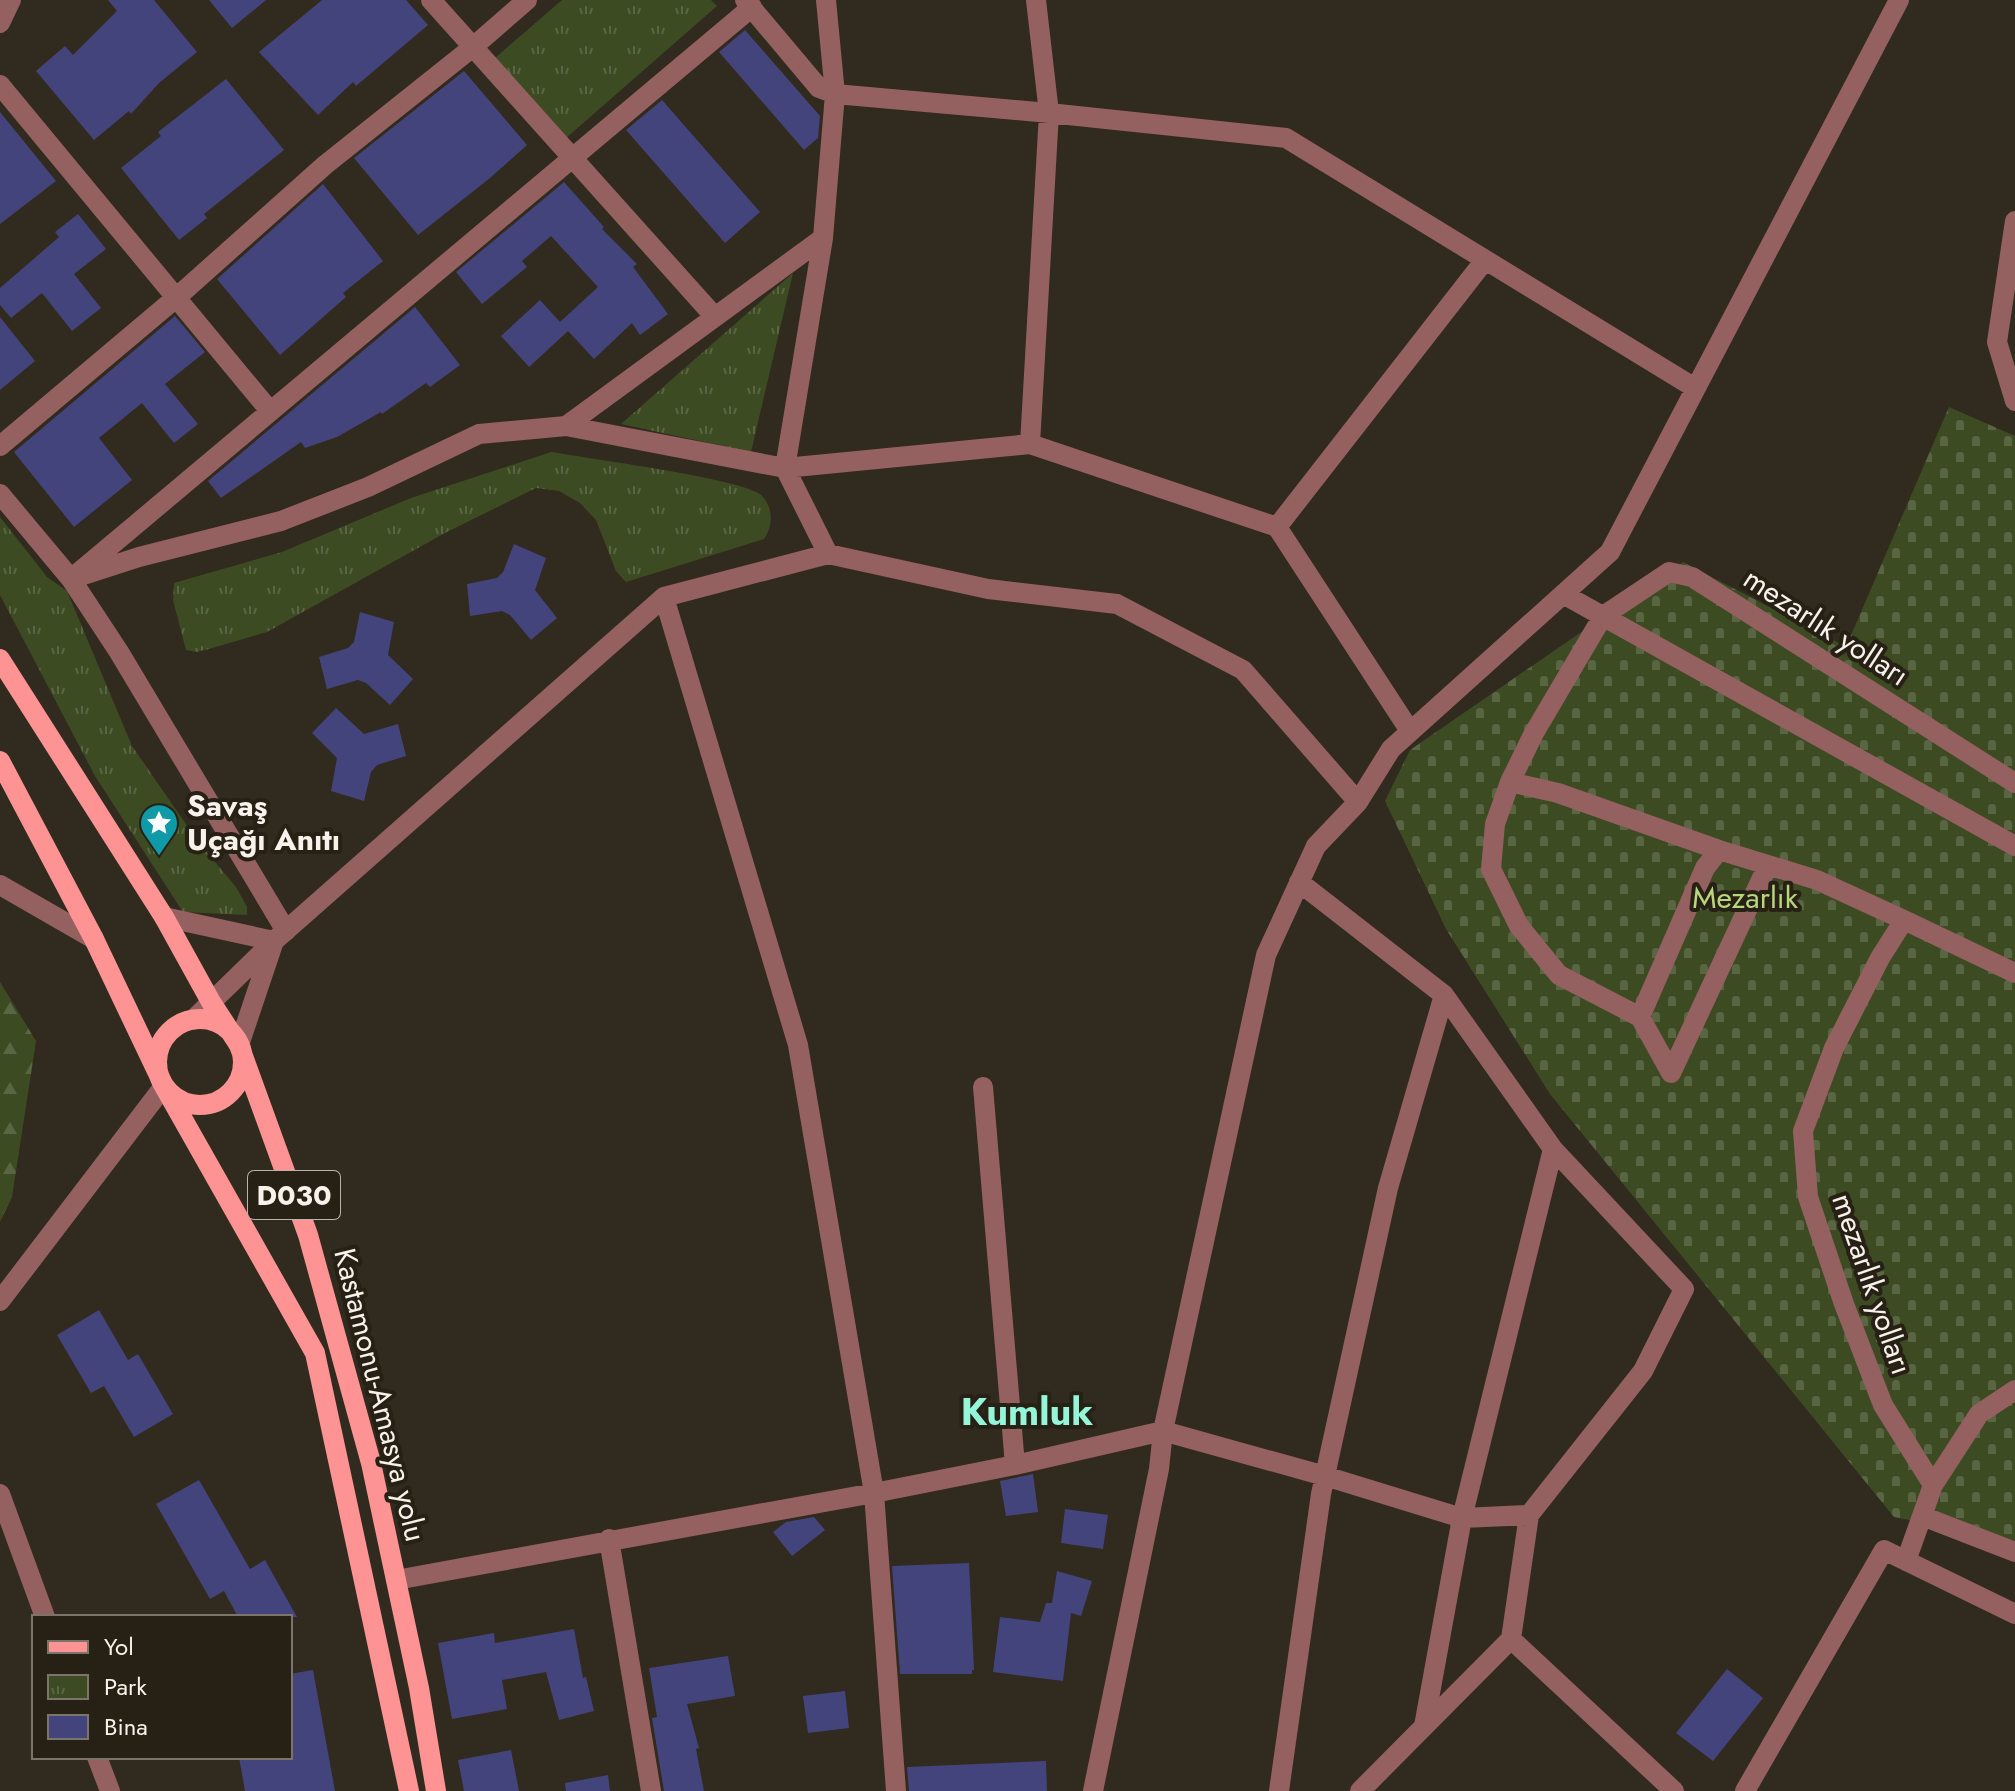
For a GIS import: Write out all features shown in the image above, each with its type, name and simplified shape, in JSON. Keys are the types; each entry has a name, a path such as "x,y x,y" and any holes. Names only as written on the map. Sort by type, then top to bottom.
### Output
{"main road":[{"name":"Kastamonu-Amasya yolu","path":"0,659 164,917 211,1002 239,1045 308,1235 371,1463 419,1688 436,1791"},
{"name":"Kastamonu-Amasya yolu","path":"0,761 94,939 164,1086 315,1353 409,1791"},
{"path":"206,1020 220,1024 239,1045 243,1058 236,1086 227,1096 214,1103 186,1103 173,1096 158,1073 160,1045 179,1024 206,1020"}],"street":[{"path":"0,23 11,0"},
{"path":"431,0 715,317"},
{"path":"0,446 177,297 325,165 527,0"},
{"path":"826,0 835,94 823,238 785,468 828,554"},
{"path":"1030,444 1049,113 1036,0"},
{"path":"1093,1791 1159,1469 1163,1431 1266,955 1316,846 1358,802 1391,749 1610,552 1899,0"},
{"path":"71,579 572,158 748,4 819,88 835,94 1286,138 1695,388"},
{"path":"0,85 270,411"},
{"path":"2015,221 1997,342 2015,401"},
{"path":"566,426 823,238"},
{"path":"1277,527 1485,260"},
{"path":"71,579 139,557 281,521 368,487 479,434 566,426 785,468 1030,444 1277,527 1410,731"},
{"path":"0,494 71,579 119,652 280,936"},
{"path":"193,1020 280,936 664,597 828,554 988,589 1117,604 1243,670 1358,802"},
{"name":"mezarlık yolları","path":"1640,1017 1559,975 1519,926 1491,869 1495,824 1510,782 1534,733 1603,616 1669,572 1692,577 2015,783"},
{"path":"1563,594 2015,846"},
{"path":"664,597 798,1045 874,1493 896,1791"},
{"path":"1510,782 1558,793 1719,850 1817,880 2015,973"},
{"path":"1719,850 1705,868 1640,1017 1671,1073 1768,865"},
{"path":"1299,882 1444,995 1553,1149 1684,1289 1643,1371 1529,1515 1511,1639 1360,1791"},
{"path":"0,885 94,939"},
{"path":"164,917 280,936"},
{"name":"mezarlık yolları","path":"1904,920 1880,958 1834,1048 1803,1131 1808,1197 1844,1304 1883,1405 1933,1485"},
{"path":"239,1045 280,936"},
{"path":"1279,1791 1325,1476 1388,1188 1444,995"},
{"path":"0,1301 164,1086"},
{"path":"983,1087 1015,1465"},
{"path":"1424,1726 1462,1518 1553,1149"},
{"path":"1906,1561 1933,1485 1979,1414 2015,1390"},
{"path":"396,1580 874,1493 1163,1431 1462,1518 1529,1515"},
{"path":"0,1494 44,1615"},
{"path":"1922,1516 2015,1552"},
{"path":"609,1539 651,1791"},
{"path":"1745,1791 1884,1550 2015,1614"},
{"path":"1511,1639 1674,1791"},
{"path":"98,1759 110,1791"}],"green space":[{"path":"562,0 711,0 717,6 565,139 494,59"},
{"path":"793,273 751,452 621,424"},
{"name":"Mezarlık","path":"1949,407 2015,436 2015,1541 1894,1517 1550,1094 1446,929 1385,801 1410,750 1683,562 1846,647"},
{"path":"551,452 696,476 748,489 761,495 768,505 771,517 769,528 764,539 626,582 616,571 596,520 580,503 559,491 536,488 445,533 267,632 196,652 186,650 173,600 174,583 282,552 411,498"},
{"path":"0,517 47,577 67,591 132,746 199,843 236,887 247,907 247,915 183,912 95,776 0,595"},
{"path":"0,982 36,1041 12,1197 0,1222"}],"building":[{"path":"108,0 154,0 197,52 159,83 131,114 129,111 94,140 36,71 65,46 73,55 117,11"},
{"path":"209,0 266,0 232,28"},
{"path":"322,0 406,0 428,25 356,86 353,82 318,115 259,52"},
{"path":"745,30 820,116 818,138 804,150 719,52"},
{"path":"464,71 527,145 418,235 354,158"},
{"path":"226,79 284,150 204,214 207,218 179,240 121,168 161,136 158,132"},
{"path":"662,100 760,212 725,243 626,130"},
{"path":"0,112 56,181 0,224"},
{"path":"564,182 604,227 602,229 637,264 633,267 668,314 640,335 632,323 594,359 568,331 529,367 501,336 540,300 560,322 598,287 551,236 522,261 527,267 482,304 456,272"},
{"path":"323,184 383,261 343,293 346,297 280,355 217,279"},
{"path":"78,214 106,249 74,274 101,308 72,331 42,293 11,318 0,305 0,288 59,237 55,232"},
{"path":"415,307 460,365 430,387 426,383 382,414 337,437 305,448 301,442 221,498 208,481"},
{"path":"175,316 205,352 165,384 198,424 174,443 142,403 99,438 132,480 74,527 14,452"},
{"path":"0,317 35,361 0,390"},
{"path":"514,544 546,558 535,590 557,618 531,640 510,615 502,611 470,616 467,584 497,578 503,572"},
{"path":"360,612 394,622 388,655 413,679 390,705 366,683 358,680 327,689 319,657 348,648 354,642"},
{"path":"336,708 364,734 398,724 406,756 377,765 371,772 364,801 331,791 337,758 312,733"},
{"path":"99,1310 128,1360 138,1354 173,1414 134,1437 104,1386 91,1393 57,1335"},
{"path":"1033,1474 1038,1512 1006,1516 1000,1481"},
{"path":"199,1480 250,1569 265,1560 297,1617 237,1615 224,1591 210,1599 156,1504"},
{"path":"1065,1509 1108,1515 1103,1549 1061,1543"},
{"path":"814,1517 825,1530 792,1556 773,1532 786,1522"},
{"path":"969,1563 972,1674 900,1674 892,1566"},
{"path":"1057,1571 1092,1581 1081,1616 1071,1613 1063,1681 993,1672 1000,1617 1040,1622 1046,1603 1052,1603"},
{"path":"574,1629 583,1678 586,1677 594,1711 559,1720 546,1672 502,1680 507,1709 452,1719 438,1643 494,1633 495,1643"},
{"path":"728,1656 735,1696 687,1704 699,1748 696,1749 704,1791 664,1791 652,1718 657,1717 649,1668"},
{"path":"1727,1669 1763,1698 1713,1761 1676,1733"},
{"path":"313,1670 335,1791 245,1791 239,1759 292,1759 292,1674"},
{"path":"845,1691 849,1728 808,1733 803,1696"},
{"path":"511,1750 519,1791 464,1791 458,1760"},
{"path":"1046,1761 1047,1791 909,1791 907,1767"},
{"path":"608,1775 610,1791 566,1791 565,1783"}],"place":[{"name":"Savaş Uçağı Anıtı","path":"159,857"}],"district":[{"name":"Kumluk","path":"1027,1412"}]}
